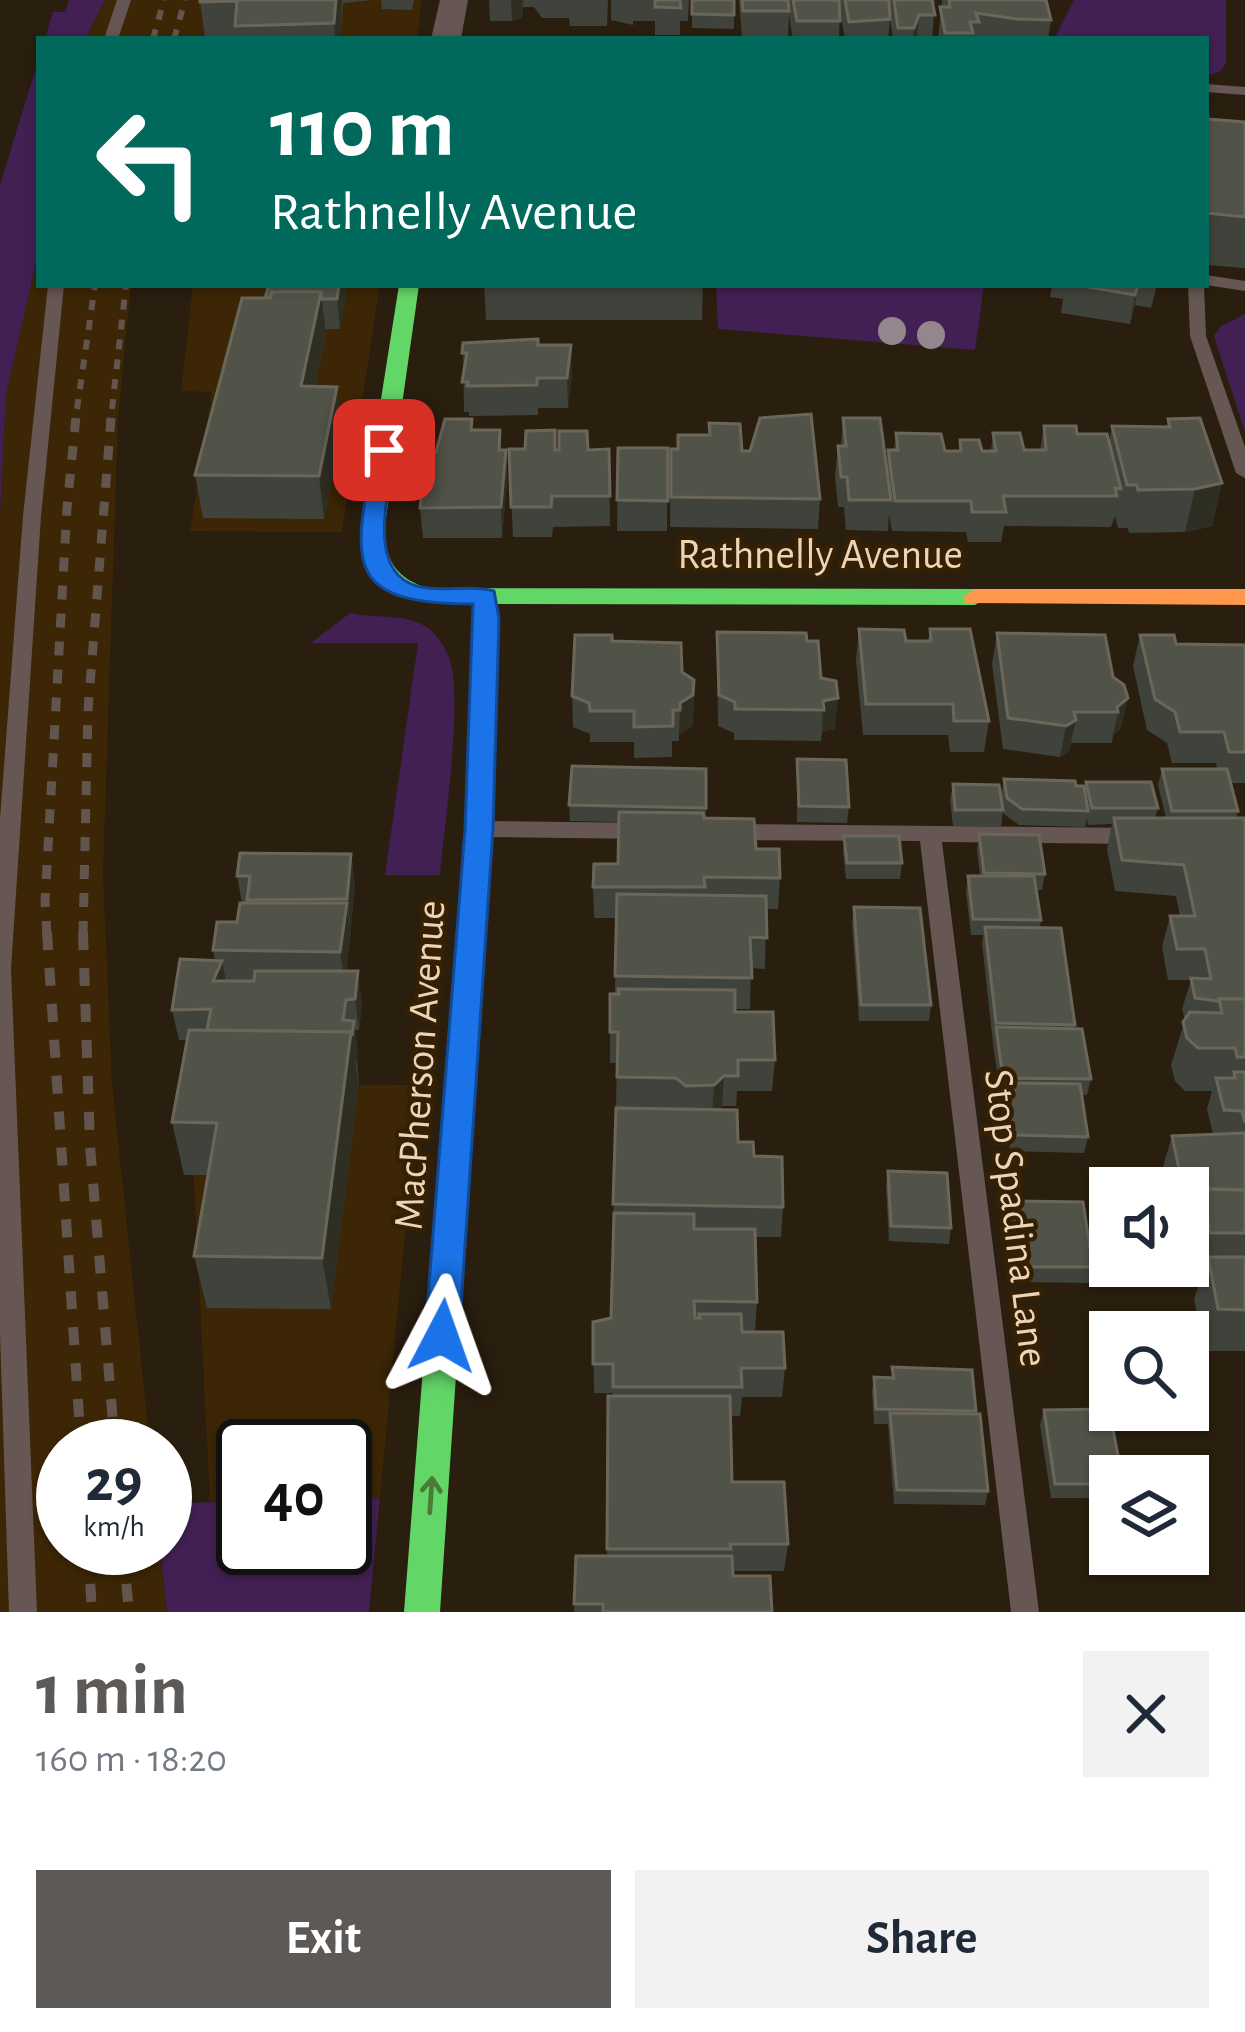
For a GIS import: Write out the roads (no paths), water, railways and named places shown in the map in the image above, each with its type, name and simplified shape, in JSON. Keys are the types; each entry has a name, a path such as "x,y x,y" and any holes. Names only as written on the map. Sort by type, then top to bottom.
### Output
{"street":[{"path":"447,36 454,0"},
{"name":"Rathnelly Avenue","path":"409,288 372,532 379,573 395,588 426,596 1245,597"},
{"name":"MacPherson Avenue","path":"422,1612 479,829 485,596"}],"lane":[{"path":"113,36 124,0"},
{"path":"1209,88 1245,91"},
{"path":"1209,280 1245,286"},
{"path":"23,1612 1,969 32,515 56,288"},
{"path":"1196,288 1198,336 1245,473"},
{"path":"479,829 1155,836"},
{"name":"Stop Spadina Lane","path":"930,834 1025,1612"}],"railway":[{"path":"154,36 164,0"},
{"path":"175,36 185,0"},
{"path":"77,409 95,288"},
{"path":"112,409 126,288"},
{"path":"47,935 67,508 77,406"},
{"path":"83,933 88,710 112,406"},
{"path":"47,932 79,1419"},
{"path":"83,933 90,1146 113,1419"},
{"path":"90,1575 92,1612"},
{"path":"126,1575 129,1612"}]}
